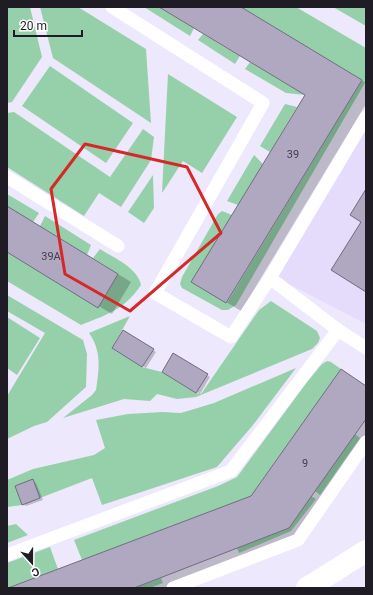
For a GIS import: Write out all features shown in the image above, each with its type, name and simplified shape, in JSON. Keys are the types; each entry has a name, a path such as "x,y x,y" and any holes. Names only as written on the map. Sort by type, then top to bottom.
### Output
{"street":[{"path":"307,588 360,560"}],"lane":[{"path":"112,7 263,102 155,292 231,337 270,278 366,117"},
{"path":"7,177 118,246"},
{"path":"270,278 338,330 366,348"},
{"path":"7,555 231,471 338,330"},
{"path":"173,588 298,540 366,442"}],"highlighted area":[{"path":"85,144 187,167 221,233 130,311 65,274 51,189"}],"shaded area":[{"path":"366,124 366,324 277,278"}],"green space":[{"path":"7,7 30,7 42,57 12,102 7,103"},
{"path":"40,7 78,7 146,49 151,123 53,58"},
{"path":"144,7 159,7 194,28 190,36"},
{"path":"241,7 296,7 366,48 366,81 236,305 228,310 222,310 182,288 180,284 182,277 218,214 222,211 232,215 191,282 227,303 362,80"},
{"path":"333,7 366,7 366,26"},
{"path":"203,34 240,56 235,64 198,40"},
{"path":"250,62 305,95 286,93 245,69"},
{"path":"50,66 133,123 106,163 22,106"},
{"path":"168,74 237,117 202,173 183,161 162,193"},
{"path":"285,104 297,107 270,152 260,146"},
{"path":"14,112 110,177 143,129 154,137 151,160 121,207 99,193 84,216 7,167 7,113"},
{"path":"254,155 263,164 238,205 227,201"},
{"path":"153,175 154,208 144,223 128,212"},
{"path":"7,194 39,213 33,222 7,206"},
{"path":"45,216 91,245 87,255 40,226"},
{"path":"100,249 125,264 135,273 141,285 122,306 81,325 7,281 7,252 98,307 118,274 93,258"},
{"path":"7,295 83,340 87,354 86,387 47,422 34,426 7,439 7,396 45,333 7,311"},
{"path":"271,301 317,331 320,338 318,343 312,349 196,397 177,399 157,394 150,401 124,399 63,418 92,395 96,390 99,367 98,353 89,333 130,316 112,348 142,367 162,372 196,393 201,394 259,310"},
{"path":"7,317 40,338 17,375 7,368"},
{"path":"327,361 341,369 251,496 82,560 74,540 218,486 237,477 307,382 322,364"},
{"path":"296,368 253,425 217,467 102,505 92,478 40,498 32,480 15,486 22,505 7,507 7,480 33,469 94,455 105,448 96,420 128,414 162,412 181,413 214,403"},
{"path":"355,434 360,438 320,495 315,491"},
{"path":"311,496 316,499 291,531 239,553 237,548 289,528"},
{"path":"16,524 28,535 7,543 7,526"},
{"path":"50,547 58,569 7,588 7,563"},
{"path":"161,578 163,583 150,588 134,588"}],"building":[{"path":"159,7 241,7 362,80 226,303 191,282 305,95"},
{"path":"366,189 366,292 331,270 361,222 350,215"},
{"path":"7,206 118,274 98,308 7,252"},
{"path":"123,330 154,349 142,367 112,348"},
{"path":"173,353 208,374 196,393 162,372"},
{"path":"341,369 366,386 366,419 289,528 134,588 8,588 251,496"},
{"path":"33,479 40,498 22,505 15,486"}]}
